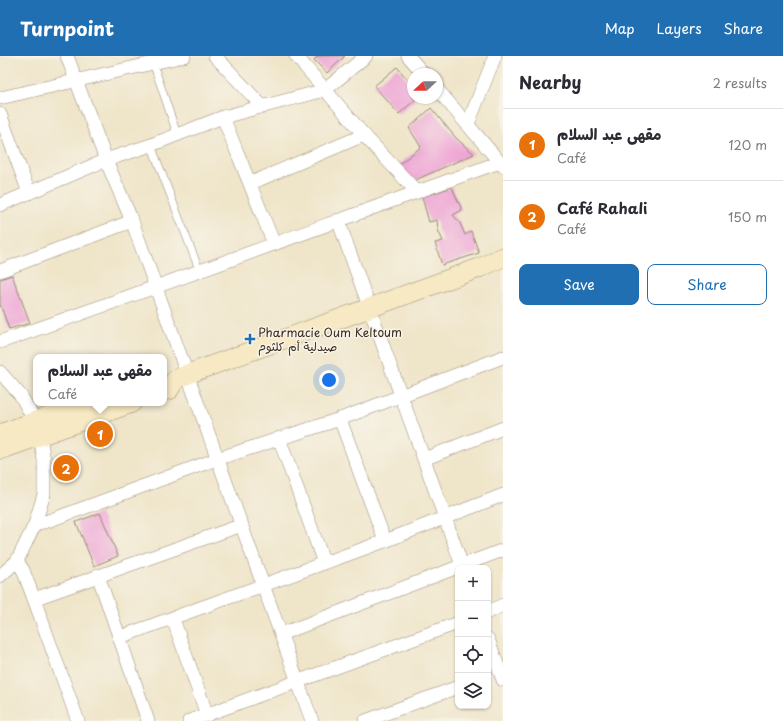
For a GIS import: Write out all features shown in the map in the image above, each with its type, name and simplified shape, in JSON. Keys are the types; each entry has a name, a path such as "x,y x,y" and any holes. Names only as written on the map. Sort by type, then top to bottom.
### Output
{"street":[{"path":"67,56 106,160 132,221 156,288 173,380 217,459 312,721"},
{"path":"0,98 184,56"},
{"path":"215,56 263,108"},
{"path":"296,56 364,135 416,192"},
{"path":"0,205 106,160 151,145 223,117 263,108 325,90 366,56"},
{"path":"408,56 419,68"},
{"path":"468,124 495,56"},
{"path":"0,342 156,288 416,192 501,164 443,96"},
{"path":"0,114 29,193"},
{"path":"223,117 251,183 274,244"},
{"path":"251,183 364,135"},
{"path":"338,220 399,395 424,459 462,565"},
{"path":"0,271 132,221"},
{"path":"173,380 479,268 503,257"},
{"path":"35,524 48,521 217,459 340,419 399,395 503,357"},
{"path":"0,372 21,396 38,429 44,460 44,494 35,524 17,561 0,576"},
{"path":"0,450 80,406"},
{"path":"0,434 38,429 121,406"},
{"path":"340,419 385,541"},
{"path":"424,459 503,428"},
{"path":"279,438 324,563"},
{"path":"120,637 385,541 444,516 503,495"},
{"path":"34,599 242,525"},
{"path":"465,565 503,550"},
{"path":"17,561 23,570 78,721"},
{"path":"281,634 455,569"},
{"path":"98,575 148,721"},
{"path":"491,611 503,605"},
{"path":"173,619 207,715"},
{"path":"189,721 455,624"},
{"path":"491,652 497,676"},
{"path":"365,721 455,688"}],"lane":[{"path":"153,63 177,134"},
{"path":"151,145 200,272"}],"building":[{"path":"318,56 345,56 327,73 314,60"},
{"path":"397,67 407,79 407,104 410,104 399,114 374,86"},
{"path":"431,108 456,138 474,154 413,181 398,165 421,147 409,128"},
{"path":"452,187 462,210 453,215 460,223 465,235 471,231 479,253 442,265 435,243 443,241 438,230 437,220 429,222 422,197"},
{"path":"12,275 30,323 9,329 0,304 0,279"},
{"path":"100,513 118,556 94,566 76,522"}],"place":[{"name":"Pharmacie Oum Keltoum صيدلية أم كلثوم","path":"250,339"},
{"name":"مقهى عبد السلام","path":"100,434"},
{"name":"Café Rahali","path":"66,468"}]}
